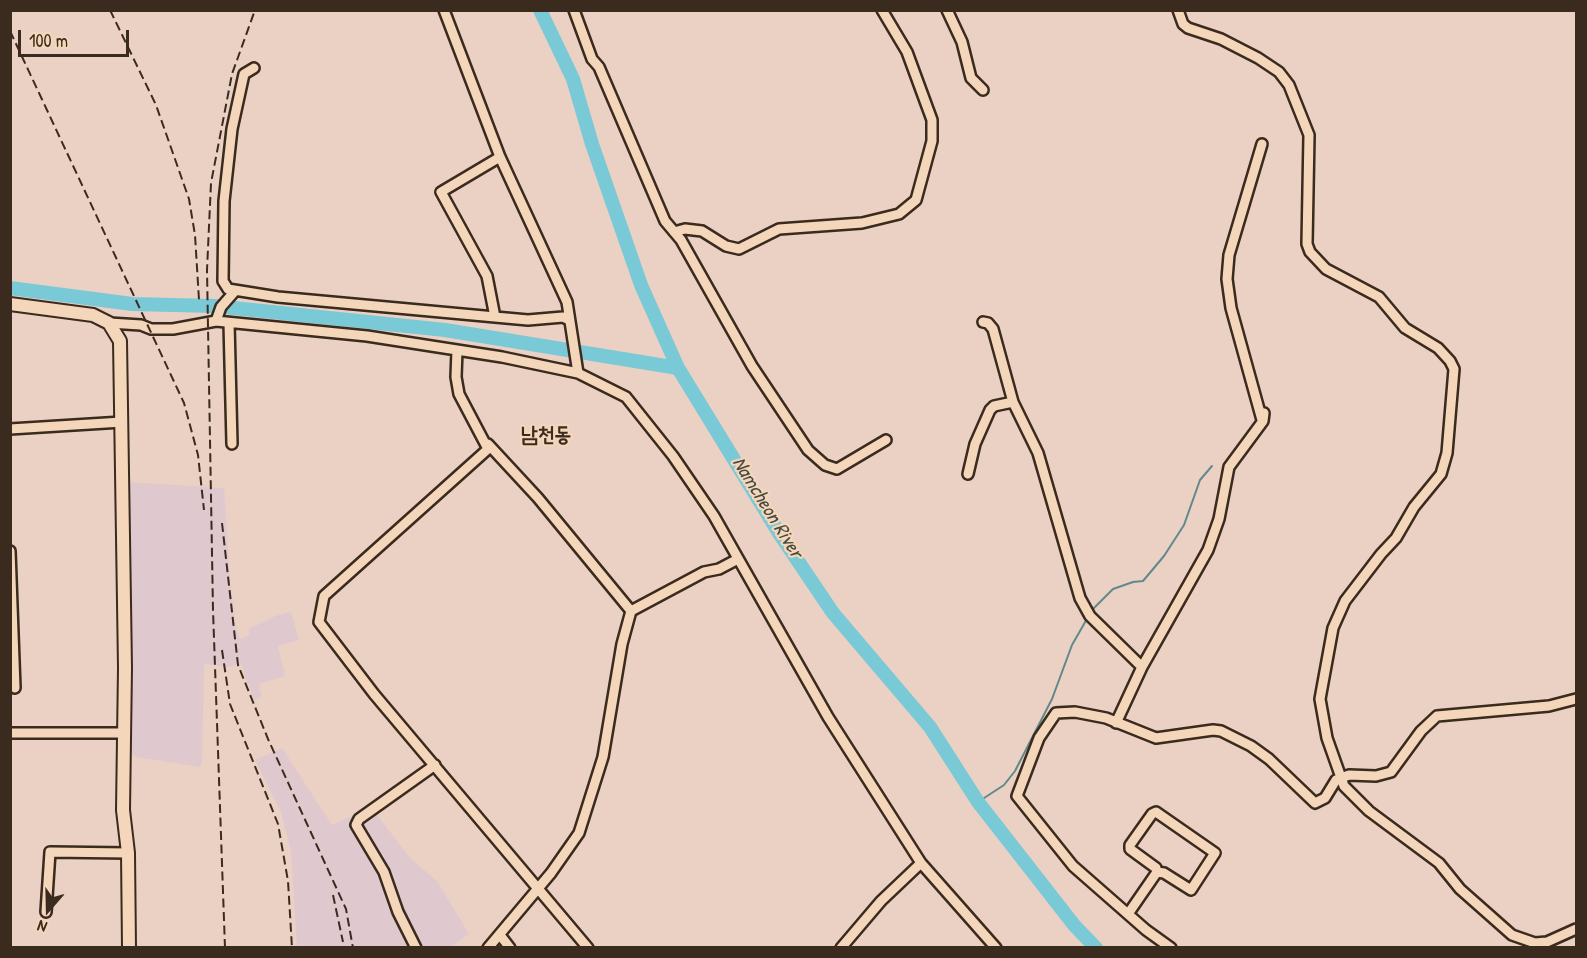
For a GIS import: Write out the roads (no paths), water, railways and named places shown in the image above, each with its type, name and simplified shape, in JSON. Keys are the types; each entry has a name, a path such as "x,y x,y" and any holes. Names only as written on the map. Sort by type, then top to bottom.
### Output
{"main road":[{"path":"10,304 84,313 108,323 120,341 123,422 125,733 123,810 128,853 129,948"}],"street":[{"path":"444,10 500,157 567,302 577,369"},
{"path":"574,10 592,59 599,67 655,200 752,366 808,450 825,465 837,468 886,440"},
{"path":"674,232 685,229 702,231 726,246 739,249 779,229 873,220 899,214 916,200 932,141 932,120 907,52 882,10"},
{"path":"947,10 962,42 971,78 982,90"},
{"path":"1178,10 1183,24 1188,28 1221,39 1258,58 1279,72 1289,85 1309,135 1307,244 1310,252 1326,269 1379,297 1405,328 1438,348 1454,369 1447,453 1441,474 1414,507 1396,538 1345,601 1333,628 1320,699 1328,738 1344,786 1355,798 1438,863 1460,889 1512,935 1534,943 1547,942 1576,929"},
{"path":"254,68 244,74 232,129 225,201 223,281 228,290 528,320 563,316 569,320"},
{"path":"1116,723 1142,667 1208,550 1219,519 1229,467 1263,417 1233,318 1227,279 1229,255 1263,144"},
{"path":"495,317 487,276 441,192 500,157"},
{"path":"216,321 221,307 235,291"},
{"path":"108,323 141,325 151,329 173,329 216,321 367,336 577,369 626,397 673,456 708,507 828,717 921,863 996,948"},
{"path":"983,322 988,323 993,329 1013,402 1038,453 1080,598 1090,616 1142,667"},
{"path":"229,324 232,444"},
{"path":"457,350 456,377 459,394 488,444 561,524 631,611"},
{"path":"968,474 975,444 990,410 994,406 1013,402"},
{"path":"10,429 123,422"},
{"path":"488,444 488,449 482,455 324,596 320,622 324,630 588,948"},
{"path":"10,551 15,688"},
{"path":"488,948 568,851 590,804 603,757 622,644 631,611 704,572 738,559"},
{"path":"1172,948 1072,866 1017,796 1039,738 1056,712 1087,713 1156,738 1213,730 1221,731 1251,746 1291,778 1315,803 1321,803 1334,782 1341,778 1357,774 1385,776 1391,772 1421,731 1437,716 1549,706 1576,699"},
{"path":"10,733 125,733"},
{"path":"417,948 398,912 384,872 356,825 359,819 435,765"},
{"path":"1156,812 1215,853 1191,890 1164,873 1157,872 1156,867 1130,849 1130,845 1152,814 1156,812"},
{"path":"46,912 50,852 128,853"},
{"path":"841,948 881,901 921,863"},
{"path":"1128,914 1157,872"},
{"path":"500,935 510,948"}],"waterway":[{"name":"Namcheon River","path":"540,10 573,79 592,144 641,285 678,368 779,533 833,613 930,727 978,802 1074,925 1096,948"},
{"path":"10,288 132,304 214,306 445,330 678,368"},
{"path":"1092,610 1113,589 1143,581 1164,556 1184,525 1200,480 1212,466"},
{"path":"978,802 1004,785 1015,771 1052,699 1072,645 1088,617"}],"railway":[{"path":"110,10 156,105 189,199 195,235 199,300"},
{"path":"225,948 213,610 207,270 211,183 232,74 255,10"},
{"path":"10,31 184,403 198,455 204,510"},
{"path":"222,523 238,665 268,739 346,909 353,948"},
{"path":"222,650 230,704 278,824 288,881 292,948"},
{"path":"333,895 343,942"}],"district":[{"name":"남천동","path":"546,435"}]}
